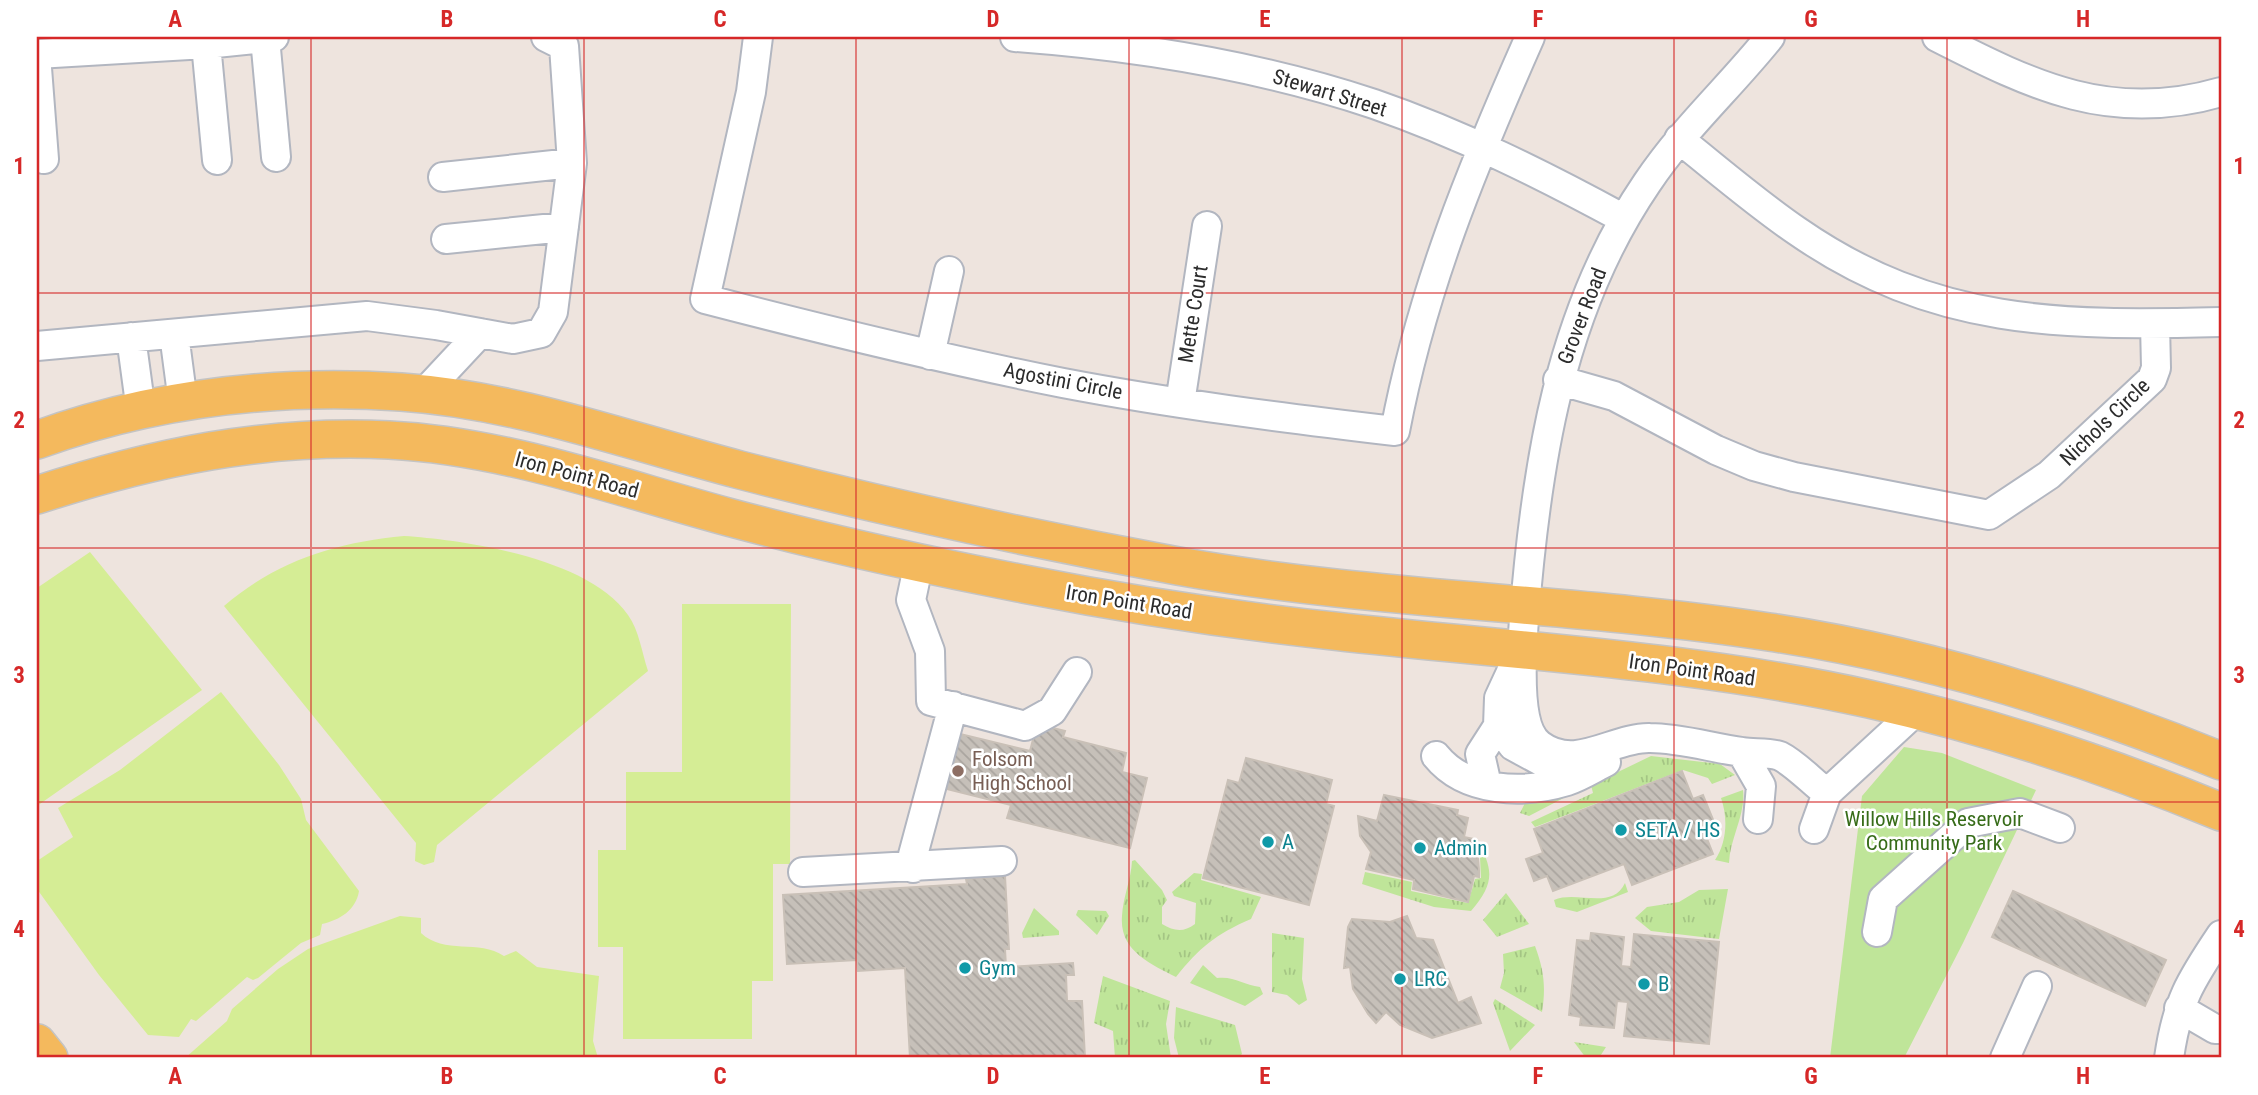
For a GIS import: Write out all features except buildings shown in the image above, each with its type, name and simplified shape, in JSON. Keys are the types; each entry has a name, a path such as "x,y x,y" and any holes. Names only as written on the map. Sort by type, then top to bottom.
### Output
{"main road":[{"name":"Iron Point Road","path":"37,440 183,402 296,390 424,394 526,411 808,487 1031,537 1183,566 1336,588 1664,618 1878,650 2051,698 2221,761"},
{"path":"37,471 169,430 181,418 183,402"},
{"name":"Iron Point Road","path":"37,495 167,457 233,446 291,439 399,441 521,460 729,517 1029,585 1180,611 1761,679 1868,699 2058,750 2221,812"},
{"path":"37,1043 49,1058"}],"street":[{"path":"37,54 148,42 206,44 270,37 276,157"},
{"path":"37,346 367,316 513,339 541,333 553,312 572,163 564,46 547,37"},
{"name":"Agostini Circle","path":"758,37 751,92 705,299 930,355 1180,402 1395,431 1408,362 1427,295 1482,146"},
{"name":"Stewart Street","path":"1014,37 1104,44 1195,58 1285,78 1373,104 1482,146 1624,219"},
{"path":"1482,146 1530,37"},
{"name":"Grover Road","path":"1521,649 1547,434 1558,380 1588,293 1624,219 1679,139 1770,37"},
{"path":"1937,37 2013,76 2074,97 2138,104 2171,102 2221,92"},
{"path":"206,44 217,160"},
{"path":"37,68 44,159"},
{"path":"1679,139 1796,231 1877,276 1928,297 2018,318 2066,323 2221,322"},
{"path":"443,177 572,163"},
{"name":"Mette Court","path":"1180,402 1207,226"},
{"path":"446,239 564,227"},
{"path":"930,355 949,271"},
{"name":"Nichols Circle","path":"1558,380 1614,396 1716,450 1754,466 1794,477 1989,515 2049,475 2152,379 2156,368 2155,324"},
{"path":"424,394 480,333"},
{"path":"174,334 183,402"},
{"path":"131,337 141,411"},
{"path":"919,562 911,600 930,651 931,701 1025,726 1052,710 1077,672"},
{"path":"1521,649 1524,719 1536,743 1544,748 1580,755 1652,737 1779,756 1827,793"},
{"path":"1521,649 1499,698 1488,754 1475,783 1449,771 1436,756 1460,752 1488,754 1537,773 1559,769 1584,769 1606,762"},
{"path":"913,868 914,855 953,706"},
{"path":"1814,829 1827,793 1916,712"},
{"path":"1488,754 1540,787 1569,780 1644,746 1652,737"},
{"path":"1488,754 1513,746 1539,762 1559,769"},
{"path":"1742,752 1761,786 1758,819"},
{"path":"1877,932 1883,899 1968,823 2020,813 2060,828"},
{"path":"803,872 1002,861"},
{"path":"2169,1058 2179,1007 2198,967 2221,935"},
{"path":"2006,1058 2037,986"},
{"path":"2179,1007 2221,1030"}],"green space":[{"path":"404,536 493,548 557,566 586,580 610,596 628,615 638,635 648,671 437,845 434,862 424,865 415,861 416,843 224,606 265,577 308,556 355,543"},
{"path":"90,552 202,690 37,806 37,588"},
{"path":"682,604 791,604 790,864 773,864 773,981 752,981 752,1039 623,1039 623,947 598,947 598,850 626,850 626,772 682,772"},
{"path":"221,692 279,765 301,799 306,820 359,891 351,909 335,920 322,924 320,935 301,943 258,978 253,980 247,977 196,1021 191,1019 179,1037 148,1035 99,975 37,889 37,861 73,837 58,808 120,770"},
{"name":"Willow Hills Reservoir Community Park","path":"1904,747 1942,753 2036,790 1963,943 1904,1058 1830,1058 1862,796"},
{"path":"1651,756 1720,764 1735,775 1712,784 1708,778 1683,770 1535,827 1531,822 1593,793 1591,785"},
{"path":"1579,790 1529,816 1520,813 1525,803 1548,801"},
{"path":"1743,790 1742,808 1729,863 1715,860 1722,846 1725,830 1721,798"},
{"path":"1476,839 1486,859 1489,876 1484,892 1471,911 1434,907 1362,884 1365,872 1412,882 1411,891 1468,903 1475,879 1481,878 1480,857 1474,849"},
{"path":"1135,860 1162,890 1167,900 1162,907 1162,924 1175,929 1186,929 1195,924 1196,903 1174,896 1172,892 1194,873 1202,874 1201,880 1261,897 1251,919 1209,943 1176,977 1138,955 1122,928 1132,861"},
{"path":"1625,883 1628,892 1577,912 1556,907 1554,900 1563,898 1612,896"},
{"path":"1728,889 1719,939 1651,931 1635,918 1647,907 1679,902 1699,890"},
{"path":"1506,893 1529,924 1497,937 1483,920"},
{"path":"1034,908 1059,931 1059,935 1023,938 1022,933"},
{"path":"1078,910 1106,911 1109,916 1097,935 1076,915"},
{"path":"400,916 421,918 421,933 430,940 484,948 504,956 516,951 537,967 599,976 593,1041 598,1058 185,1058 227,1021 232,1009 278,969 308,949"},
{"path":"1272,933 1304,938 1302,979 1307,1000 1299,1005 1287,995 1272,992"},
{"path":"1535,946 1543,979 1542,1012 1500,988 1504,973 1503,954"},
{"path":"1203,965 1217,978 1229,978 1260,987 1263,994 1245,1006 1190,983"},
{"path":"1103,976 1170,1001 1166,1024 1171,1058 1115,1058 1113,1031 1094,1023"},
{"path":"1495,999 1535,1025 1510,1051 1493,1003"},
{"path":"1176,1007 1235,1025 1242,1054 1238,1058 1179,1058 1174,1038"},
{"path":"1574,1042 1606,1047 1599,1058 1586,1058"}],"place":[{"name":"Folsom High School","path":"958,771"},
{"name":"SETA / HS","path":"1621,830"},
{"name":"A","path":"1268,842"},
{"name":"Admin","path":"1420,848"},
{"name":"Gym","path":"965,968"},
{"name":"LRC","path":"1400,979"},
{"name":"B","path":"1644,984"}]}
